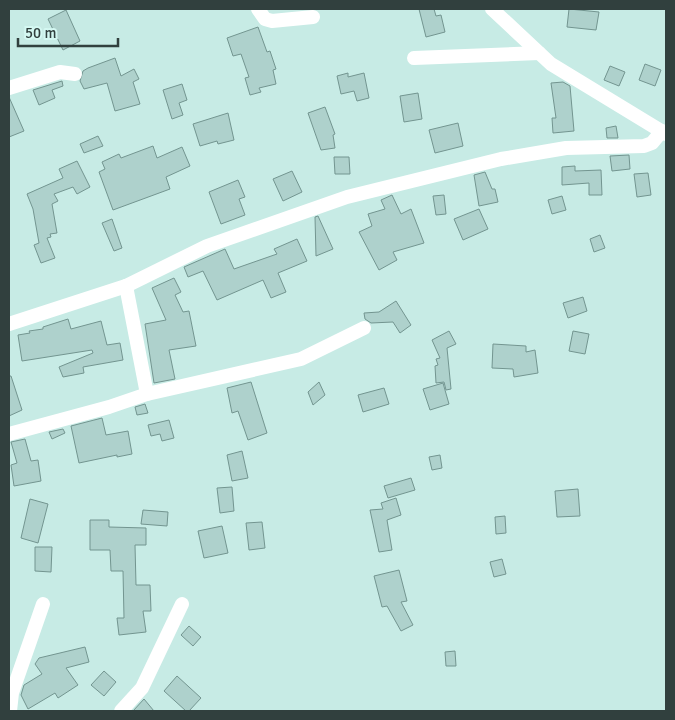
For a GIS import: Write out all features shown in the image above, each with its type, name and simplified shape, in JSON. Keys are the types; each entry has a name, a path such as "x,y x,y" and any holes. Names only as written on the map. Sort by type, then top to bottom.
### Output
{"street":[{"path":"258,9 265,19 272,21 313,17"},
{"path":"9,324 126,286 207,246 347,197 502,158 566,148 644,146 652,143 664,133 551,64 492,9"},
{"path":"414,58 539,53"},
{"path":"9,88 60,72 75,74"},
{"path":"126,286 147,394"},
{"path":"9,434 108,407 147,394 301,358 364,328"},
{"path":"10,711 12,693 43,604"},
{"path":"121,711 142,688 182,604"}],"building":[{"path":"419,9 434,9 436,16 441,15 445,32 426,37"},
{"path":"569,9 599,12 596,30 567,27"},
{"path":"66,10 80,41 63,50 48,19"},
{"path":"258,27 267,52 270,51 276,69 273,70 276,84 259,88 261,92 250,95 245,78 249,77 241,54 233,56 227,38"},
{"path":"115,58 121,76 134,69 139,79 133,82 140,104 115,111 107,83 84,89 80,81 83,71"},
{"path":"645,64 661,70 655,86 639,80"},
{"path":"610,66 625,72 619,86 604,80"},
{"path":"348,73 348,77 364,73 369,98 357,101 354,91 341,94 337,76"},
{"path":"62,81 63,86 52,90 55,98 39,105 33,90"},
{"path":"563,82 570,86 574,131 553,133 552,118 556,118 551,83"},
{"path":"182,84 187,100 179,103 183,115 172,119 163,90"},
{"path":"418,93 422,119 404,122 400,96"},
{"path":"9,97 24,131 9,137"},
{"path":"325,107 335,134 333,135 335,148 321,150 308,113"},
{"path":"228,113 234,140 218,144 217,141 200,146 193,124"},
{"path":"458,123 463,146 435,153 429,130"},
{"path":"616,126 618,138 607,138 606,128"},
{"path":"98,136 103,146 84,153 80,144"},
{"path":"153,146 157,158 182,147 190,166 166,177 170,189 113,210 99,172 105,169 102,162 119,154 121,158"},
{"path":"629,155 630,169 612,171 610,156"},
{"path":"334,157 349,157 350,174 335,174"},
{"path":"77,161 90,187 77,194 73,187 54,194 58,201 52,204 57,233 50,234 51,237 47,238 55,258 41,263 34,245 39,243 33,209 27,194 63,178 59,169"},
{"path":"575,166 575,171 601,170 602,195 589,195 589,183 562,185 562,167"},
{"path":"292,171 302,192 283,201 273,179"},
{"path":"485,172 492,189 495,189 498,202 479,206 474,175"},
{"path":"648,173 651,195 637,197 634,174"},
{"path":"238,180 245,197 239,199 245,215 221,224 209,192"},
{"path":"392,195 401,214 411,209 424,243 393,252 397,260 379,270 359,232 372,226 368,214 385,209 381,200"},
{"path":"444,195 446,214 436,215 433,196"},
{"path":"562,196 566,210 552,214 548,200"},
{"path":"479,209 488,229 463,240 454,219"},
{"path":"318,216 333,249 316,256 315,217"},
{"path":"112,219 122,248 114,251 102,223"},
{"path":"600,235 605,248 594,252 590,239"},
{"path":"297,239 307,261 278,273 286,292 271,298 263,280 217,300 203,271 188,277 184,267 225,249 234,269 277,254 274,249"},
{"path":"174,278 181,292 175,295 183,312 189,311 196,346 169,350 175,379 154,383 145,324 166,320 152,288"},
{"path":"583,297 587,311 568,318 563,303"},
{"path":"396,301 411,325 400,333 393,322 371,323 365,319 364,313 379,312"},
{"path":"68,319 71,329 101,321 107,345 120,343 123,360 83,367 84,373 63,377 59,367 93,353 92,350 22,361 18,335 43,329 43,327"},
{"path":"449,331 456,344 447,348 451,389 446,390 444,382 436,383 435,366 438,365 436,359 440,358 432,340"},
{"path":"573,331 589,334 585,354 569,351"},
{"path":"493,344 526,346 526,352 535,350 538,373 514,377 513,369 492,368"},
{"path":"9,376 11,376 22,410 9,416"},
{"path":"251,382 267,433 248,440 238,411 232,413 227,388"},
{"path":"319,382 325,395 313,405 308,392"},
{"path":"443,383 449,404 430,410 423,389"},
{"path":"384,388 389,404 363,412 358,395"},
{"path":"145,404 148,413 137,415 135,407"},
{"path":"102,418 106,435 128,431 132,454 117,457 117,455 79,463 71,426"},
{"path":"169,420 174,438 162,441 160,434 151,436 148,425"},
{"path":"63,429 65,433 52,439 49,432"},
{"path":"25,439 31,461 38,460 41,481 14,486 11,465 17,463 11,442"},
{"path":"242,451 248,478 232,481 227,455"},
{"path":"440,455 442,468 432,470 429,457"},
{"path":"411,478 415,490 388,498 384,486"},
{"path":"232,487 234,511 220,513 217,488"},
{"path":"578,489 580,516 557,517 555,491"},
{"path":"396,498 401,515 387,520 392,550 379,552 370,510 383,509 381,503"},
{"path":"30,499 48,504 38,543 21,538"},
{"path":"143,510 168,512 167,526 141,524"},
{"path":"505,516 506,533 496,534 495,517"},
{"path":"90,520 109,520 109,527 146,528 146,545 135,545 136,585 150,585 151,611 143,611 146,632 119,635 117,618 124,618 123,571 111,571 110,550 90,550"},
{"path":"262,522 265,548 249,550 246,523"},
{"path":"222,526 228,553 204,558 198,531"},
{"path":"35,547 52,547 51,572 35,571"},
{"path":"502,559 506,574 494,577 490,562"},
{"path":"399,570 407,601 401,602 413,625 401,631 387,606 382,607 374,576"},
{"path":"189,626 201,637 193,646 181,635"},
{"path":"85,647 89,662 66,668 78,685 58,698 55,693 28,709 21,695 24,685 42,674 35,664 39,658"},
{"path":"455,651 456,666 446,666 445,652"},
{"path":"104,671 116,682 104,696 91,685"},
{"path":"177,676 201,698 189,711 186,711 164,691"},
{"path":"144,699 154,711 133,711"}]}
